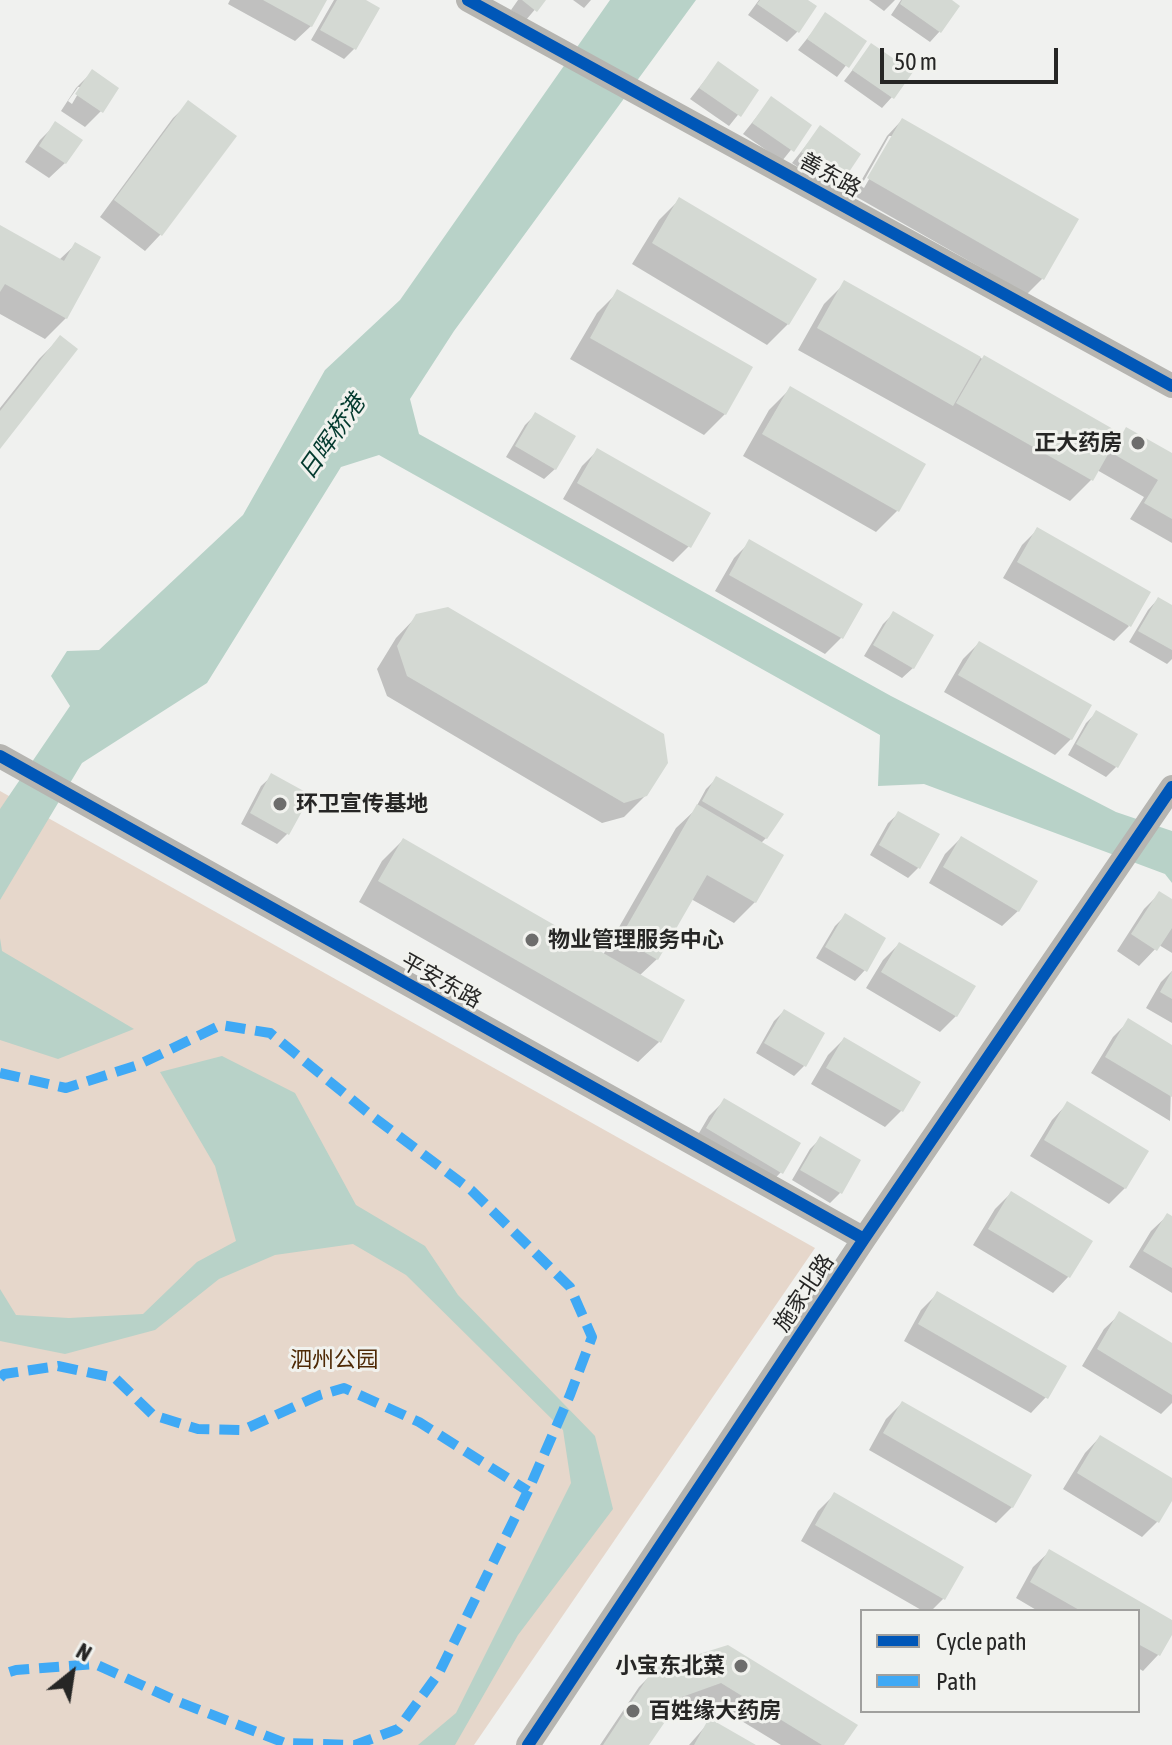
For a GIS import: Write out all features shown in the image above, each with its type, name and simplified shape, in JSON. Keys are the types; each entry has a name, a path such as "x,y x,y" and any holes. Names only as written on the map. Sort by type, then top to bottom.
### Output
{"street":[{"name":"善东路","path":"468,0 1172,386"},
{"name":"平安东路","path":"3,758 864,1239"},
{"name":"施家北路","path":"528,1745 864,1239 1168,793"}],"green space":[{"name":"泗州公园","path":"0,791 815,1248 474,1745 0,1745"}],"water":[{"name":"日晖桥港","path":"610,0 696,0 454,331 410,399 419,434 891,696 1116,812 1172,831 1172,883 1165,874 924,784 878,786 880,735 379,455 341,467 207,683 82,763 0,900 0,809 70,706 51,676 67,651 99,650 243,515 325,370 400,300"},
{"path":"0,938 2,951 134,1029 58,1059 0,1040"},
{"path":"222,1056 295,1093 356,1205 425,1246 458,1295 595,1436 613,1509 518,1635 455,1745 418,1745 456,1713 571,1483 563,1430 406,1275 353,1244 275,1255 219,1279 155,1330 65,1354 0,1341 0,1289 16,1315 69,1318 143,1314 197,1262 236,1241 215,1166 160,1072"}],"building":[{"path":"263,0 327,0 312,27"},
{"path":"337,0 366,0 380,8 356,50 320,30"},
{"path":"522,0 546,0 537,12"},
{"path":"760,0 808,0 817,6 799,33 757,4"},
{"path":"902,0 952,0 960,6 941,33 900,4"},
{"path":"825,12 867,41 849,68 807,39"},
{"path":"871,43 913,72 894,99 852,70"},
{"path":"718,61 759,90 741,117 699,88"},
{"path":"92,69 119,88 103,113 75,94"},
{"path":"771,96 812,125 794,152 752,123"},
{"path":"188,100 237,136 162,236 114,200"},
{"path":"902,118 1079,219 1044,280 867,178"},
{"path":"55,121 83,140 66,164 39,146"},
{"path":"820,125 861,154 843,181 801,152"},
{"path":"679,197 817,279 789,325 652,243"},
{"path":"0,225 64,261 75,242 101,257 67,319 5,284 0,292"},
{"path":"844,280 981,357 953,406 817,328"},
{"path":"617,289 753,367 726,415 590,338"},
{"path":"60,335 78,349 0,449 0,411"},
{"path":"984,355 1120,433 1093,481 956,403"},
{"path":"790,386 926,464 899,512 762,434"},
{"path":"535,412 576,436 556,470 515,446"},
{"path":"1126,427 1172,453 1172,519 1144,503 1158,480 1112,453"},
{"path":"597,448 711,513 691,548 577,483"},
{"path":"1037,527 1151,592 1131,627 1017,562"},
{"path":"749,539 863,604 843,639 729,575"},
{"path":"1158,597 1172,605 1172,650 1138,631"},
{"path":"448,607 664,734 668,763 647,796 624,803 407,676 397,646 416,614"},
{"path":"893,611 934,635 914,669 873,645"},
{"path":"979,641 1092,705 1072,740 958,675"},
{"path":"1096,710 1138,734 1118,768 1076,744"},
{"name":"环卫宣传基地","path":"271,773 311,795 289,835 250,813"},
{"path":"716,776 784,814 767,839 702,801"},
{"path":"697,804 784,855 756,903 707,875 658,960 620,938"},
{"path":"898,811 940,834 920,869 879,845"},
{"path":"961,836 1038,881 1019,912 943,867"},
{"name":"物业管理服务中心","path":"403,838 685,1000 661,1043 378,881"},
{"path":"1159,891 1172,899 1172,928 1157,951 1131,934"},
{"path":"845,913 886,938 867,972 825,947"},
{"path":"899,942 976,986 957,1017 881,972"},
{"path":"1172,971 1172,999 1160,992"},
{"path":"784,1009 825,1033 806,1067 764,1043"},
{"path":"1128,1018 1172,1045 1172,1097 1105,1057"},
{"path":"844,1037 921,1082 903,1112 826,1068"},
{"path":"724,1098 801,1143 783,1174 706,1128"},
{"path":"1067,1101 1149,1151 1126,1189 1044,1140"},
{"path":"820,1136 861,1160 842,1194 800,1170"},
{"path":"1011,1191 1093,1241 1070,1278 988,1229"},
{"path":"1167,1213 1172,1216 1172,1268 1143,1251"},
{"path":"937,1291 1067,1366 1048,1399 918,1324"},
{"path":"1119,1311 1172,1343 1172,1395 1097,1349"},
{"path":"902,1401 1032,1475 1013,1508 883,1433"},
{"path":"1100,1435 1172,1478 1172,1501 1159,1523 1077,1473"},
{"path":"834,1492 964,1567 945,1600 815,1525"},
{"path":"1049,1549 1172,1620 1172,1635 1160,1656 1140,1645 1140,1609 1077,1609 1030,1582"},
{"path":"728,1645 858,1725 844,1745 822,1745 721,1683 682,1697 649,1745 603,1745 654,1668"},
{"path":"709,1718 756,1745 694,1745"}],"marked path":[{"path":"0,1073 66,1088 138,1065 221,1025 270,1033 372,1116 471,1190 570,1287 592,1337 528,1491 439,1673 398,1729 355,1745 285,1743 179,1702 95,1664 16,1670 0,1675"},
{"path":"0,1378 4,1374 58,1366 115,1378 153,1415 198,1429 243,1430 320,1395 344,1388 419,1422 528,1491"}],"cycle path":[{"path":"468,0 1172,386"},
{"path":"0,756 864,1239"},
{"path":"528,1745 864,1239 1172,787"}],"place":[{"name":"正大药房","path":"1138,443"},
{"name":"环卫宣传基地","path":"280,804"},
{"name":"物业管理服务中心","path":"532,940"},
{"name":"小宝东北菜","path":"741,1666"},
{"name":"百姓缘大药房","path":"633,1711"}]}
